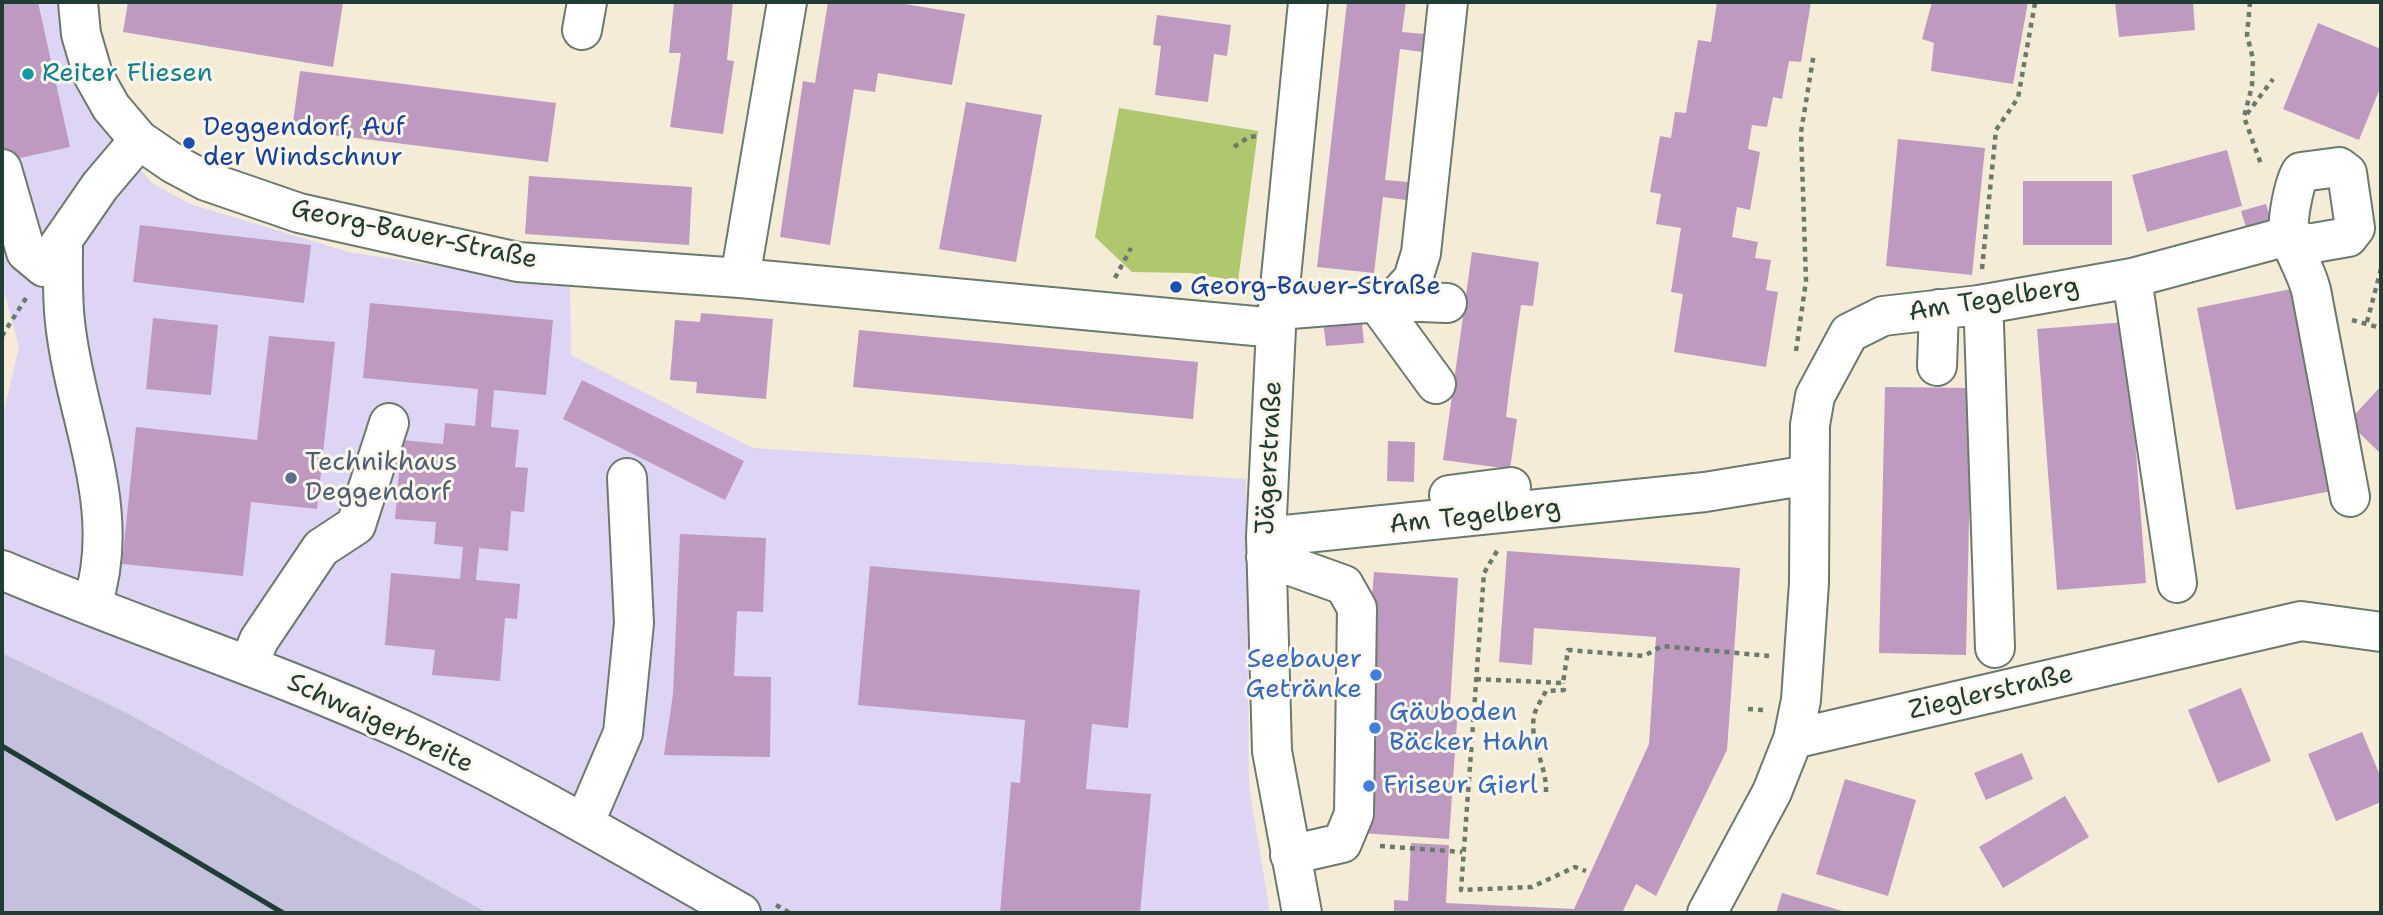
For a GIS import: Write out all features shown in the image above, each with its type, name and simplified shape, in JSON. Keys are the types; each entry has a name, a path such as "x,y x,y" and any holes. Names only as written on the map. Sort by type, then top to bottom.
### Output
{"street":[{"name":"Georg-Bauer-Straße","path":"78,2 81,34 93,75 111,107 139,140 174,164 206,181 299,214 518,262 1277,319 1385,302 1447,303"},
{"path":"740,278 787,2"},
{"name":"Jägerstraße","path":"1302,913 1272,751 1266,538 1277,319 1308,2"},
{"path":"1436,384 1385,302 1413,279 1421,253 1448,2"},
{"path":"2,169 26,252 44,267 100,186 139,140"},
{"name":"Am Tegelberg","path":"1793,739 1805,659 1809,583 1809,475 1815,396 1849,333 1883,316 1979,305 2132,278 2288,236 2305,266 2311,290 2350,496"},
{"path":"63,242 65,322 105,522 101,578 92,605"},
{"path":"2132,278 2177,583"},
{"path":"1979,305 1984,324 1996,648"},
{"path":"1937,366 1939,309"},
{"path":"249,663 259,640 321,548 356,525 389,423"},
{"name":"Am Tegelberg","path":"1266,538 1514,500 1705,492 1809,475"},
{"path":"584,824 624,733 634,623 627,478"},
{"path":"1266,538 1344,584 1357,608 1354,814 1342,843 1290,855"},
{"name":"Schwaigerbreite","path":"2,570 249,663 402,729 584,824 741,913"},
{"name":"Zieglerstraße","path":"1793,739 2301,621 2381,632"},
{"path":"1707,913 1772,792 1793,739"}],"path":[{"path":"1979,305 1996,130 2018,99 2035,2"},
{"path":"2250,2 2247,35 2253,59 2252,86 2244,117 2263,169"},
{"path":"1814,53 1801,132 1805,281 1792,378 1815,396"},
{"path":"2244,117 2273,79"},
{"path":"2367,322 2381,269"},
{"path":"1514,500 1484,573 1461,890 1532,887 1575,867 1586,871"},
{"path":"1546,792 1547,777 1533,729 1534,714 1546,691 1564,690 1569,650 1644,656 1662,646 1805,659"},
{"path":"1476,679 1563,683"},
{"path":"1342,843 1462,852"}],"shaded area":[{"path":"2,2 61,2 81,97 152,183 190,204 349,252 570,287 571,355 753,448 1246,479 1249,786 1270,913 488,913 127,713 2,653 2,419 19,347 2,284"},
{"path":"2,653 127,713 488,913 2,913"}],"green space":[{"path":"1119,108 1258,131 1238,281 1190,273 1132,272 1095,237"}],"building":[{"name":"Reiter Fliesen","path":"2,2 38,2 70,147 2,162"},
{"path":"128,2 343,3 333,67 123,32"},
{"path":"674,2 733,2 727,60 734,61 723,134 670,127 681,53 669,53"},
{"path":"828,2 893,2 965,14 952,85 878,73 875,92 854,89 830,245 780,237 803,81 815,83"},
{"path":"1347,2 1406,2 1402,32 1425,34 1423,52 1400,49 1385,180 1408,182 1406,200 1383,197 1374,273 1317,267"},
{"path":"1717,2 1811,2 1801,62 1789,61 1782,99 1773,97 1767,127 1752,125 1748,149 1760,152 1750,210 1737,207 1732,237 1758,242 1755,258 1771,260 1766,290 1778,292 1766,367 1674,352 1683,294 1671,292 1681,228 1656,224 1661,194 1650,192 1660,136 1671,138 1675,112 1686,113 1698,40 1711,42"},
{"path":"1932,2 2028,2 2013,84 1931,71 1934,43 1922,39"},
{"path":"2115,2 2193,2 2195,30 2119,37"},
{"path":"1157,15 1231,25 1227,56 1214,54 1208,102 1155,95 1161,46 1153,45"},
{"path":"2318,23 2381,49 2381,86 2359,140 2283,109"},
{"path":"300,71 556,103 548,162 292,130"},
{"path":"966,102 1042,115 1016,262 939,249"},
{"path":"1898,139 1985,148 1972,275 1886,266"},
{"path":"2227,150 2242,206 2147,232 2132,175"},
{"path":"529,176 692,187 689,245 525,234"},
{"path":"2023,181 2112,181 2112,245 2023,245"},
{"path":"2266,204 2272,224 2247,231 2241,211"},
{"path":"140,225 311,245 304,303 133,282"},
{"path":"1472,252 1539,262 1533,306 1521,305 1510,382 1506,417 1517,419 1510,469 1443,460"},
{"path":"2296,288 2336,490 2236,510 2197,308"},
{"path":"370,303 553,320 546,395 494,390 491,427 519,430 515,467 528,468 524,512 511,511 508,551 479,548 476,580 520,584 517,619 505,618 500,681 432,675 435,650 385,645 391,573 460,579 463,547 434,544 436,522 395,519 402,440 443,444 445,423 475,426 478,389 363,378"},
{"path":"701,313 773,319 766,399 696,393 697,382 670,380 675,320 700,322"},
{"path":"1361,315 1364,343 1326,346 1323,320"},
{"path":"153,318 218,325 211,395 146,389"},
{"path":"2126,322 2146,583 2057,590 2037,329"},
{"path":"859,330 1198,362 1193,419 853,387"},
{"path":"269,336 335,342 317,509 251,502 243,576 122,564 136,427 257,440"},
{"path":"582,380 744,461 725,500 563,419"},
{"path":"2381,386 2381,454 2348,422"},
{"path":"1885,387 1972,388 1966,655 1879,653"},
{"path":"1388,441 1415,442 1414,482 1387,481"},
{"path":"680,534 766,538 763,612 737,611 734,676 771,677 770,757 664,755 673,694"},
{"path":"1507,551 1740,568 1727,750 1656,896 1636,884 1622,913 1394,913 1394,900 1408,901 1411,843 1449,845 1446,903 1574,909 1649,744 1656,637 1534,628 1532,665 1499,662"},
{"path":"870,566 1140,590 1128,728 1092,724 1086,789 1151,794 1140,913 1000,913 1011,782 1020,783 1025,720 858,705"},
{"path":"1374,572 1458,578 1450,706 1458,707 1449,839 1361,833 1364,701"},
{"path":"2241,688 2271,761 2218,783 2188,710"},
{"path":"2362,732 2381,778 2381,802 2336,821 2308,754"},
{"path":"2022,753 2033,779 1986,800 1974,773"},
{"path":"1845,779 1916,800 1888,896 1816,874"},
{"path":"2065,796 2089,837 2003,888 1979,847"},
{"path":"1782,893 1849,913 1776,913"}],"railway":[{"path":"2,746 283,913"}],"place":[{"name":"Reiter Fliesen","path":"28,74"},
{"name":"Deggendorf, Auf der Windschnur","path":"189,143"},
{"name":"Georg-Bauer-Straße","path":"1176,287"},
{"name":"Technikhaus Deggendorf","path":"291,478"},
{"name":"Seebauer Getränke","path":"1376,675"},
{"name":"Gäuboden Bäcker Hahn","path":"1375,728"},
{"name":"Friseur Gierl","path":"1369,786"}]}
